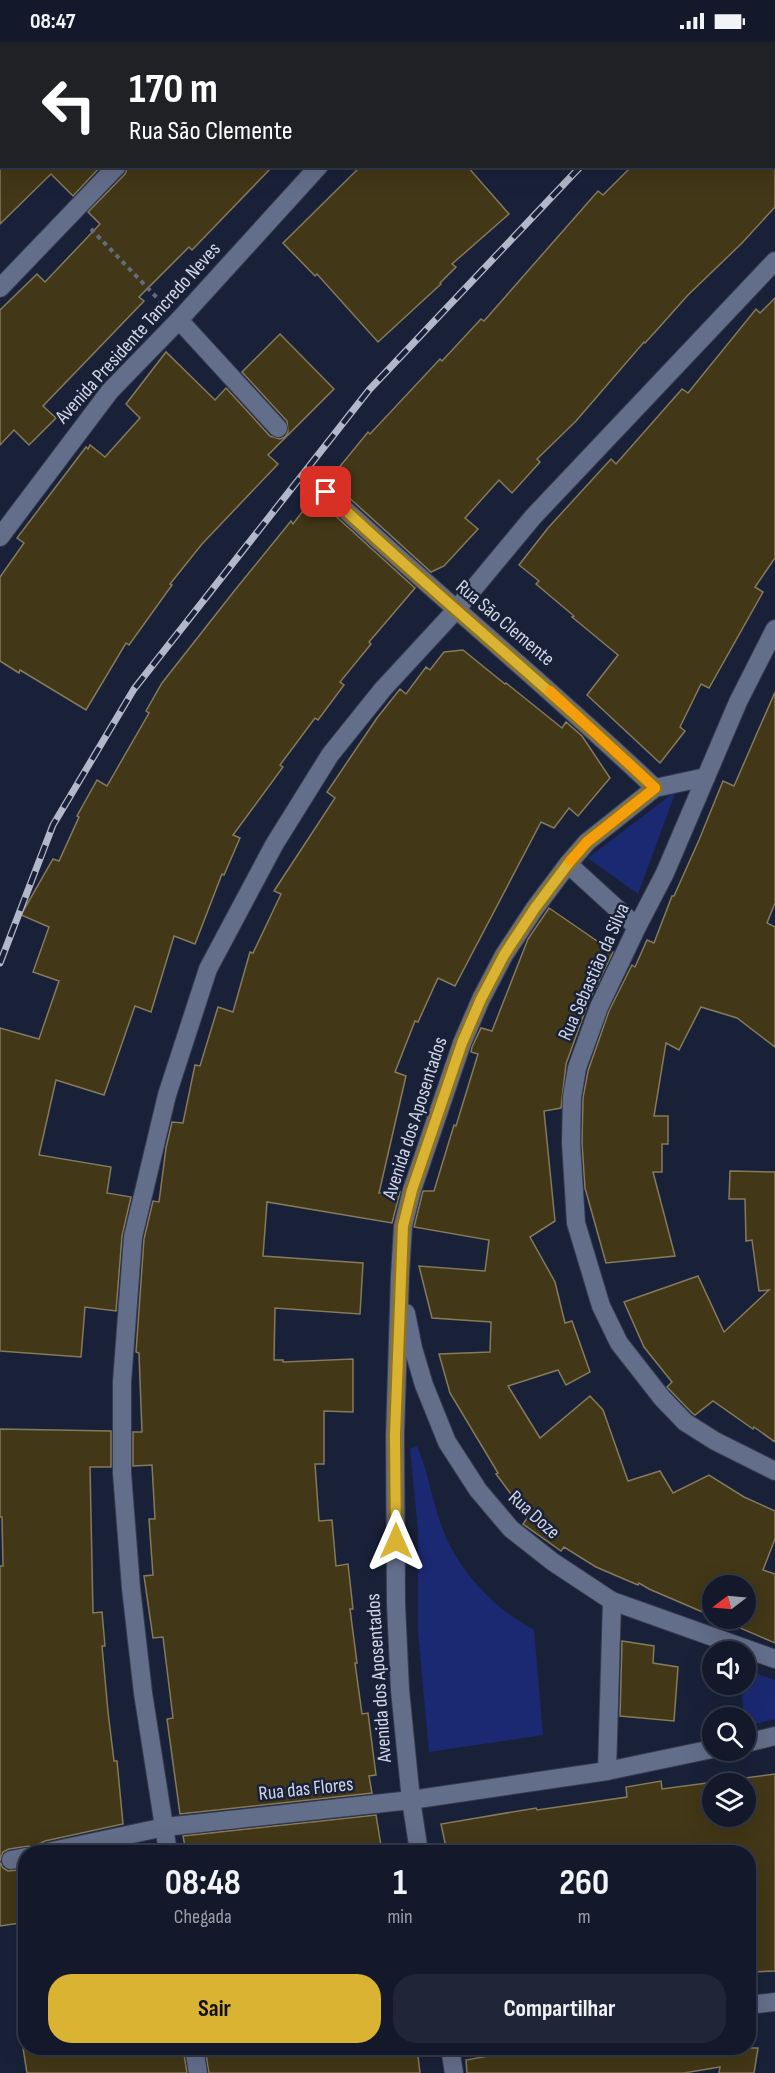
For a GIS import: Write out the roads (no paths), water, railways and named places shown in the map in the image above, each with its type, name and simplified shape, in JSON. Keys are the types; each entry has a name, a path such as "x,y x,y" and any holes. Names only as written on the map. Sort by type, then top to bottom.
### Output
{"street":[{"path":"0,288 115,168"},
{"name":"Avenida Presidente Tancredo Neves","path":"0,537 110,391 179,320 317,168"},
{"path":"167,1845 143,1693 126,1534 122,1473 122,1382 133,1237 167,1095 208,969 274,845 330,754 383,689 455,611 533,517 775,261"},
{"path":"179,320 278,428"},
{"name":"Rua São Clemente","path":"326,492 455,611 586,723 655,788"},
{"path":"706,777 738,702 775,629"},
{"name":"Avenida dos Aposentados","path":"418,1845 400,1690 396,1604 395,1435 400,1276 403,1226 412,1190 462,1043 481,999 504,955 568,864 587,842 655,788 706,777"},
{"name":"Rua Sebastião da Silva","path":"706,777 666,873 599,1007 577,1068 572,1097 571,1143 576,1224 601,1306 619,1343 641,1373 685,1422 715,1441 775,1471"},
{"path":"568,864 637,927"},
{"name":"Rua Doze","path":"400,1276 413,1348 424,1385 447,1442 464,1470 495,1512 553,1562 612,1601 775,1659"},
{"path":"607,1771 612,1601"},
{"path":"756,1741 775,1736"},
{"name":"Rua das Flores","path":"80,1845 165,1827 411,1800 607,1771 702,1751"},
{"path":"756,2004 775,2002"},
{"path":"195,2055 198,2073"},
{"path":"451,2055 454,2073"}],"railway":[{"path":"0,963 53,825 134,689 369,390 579,168"}]}
